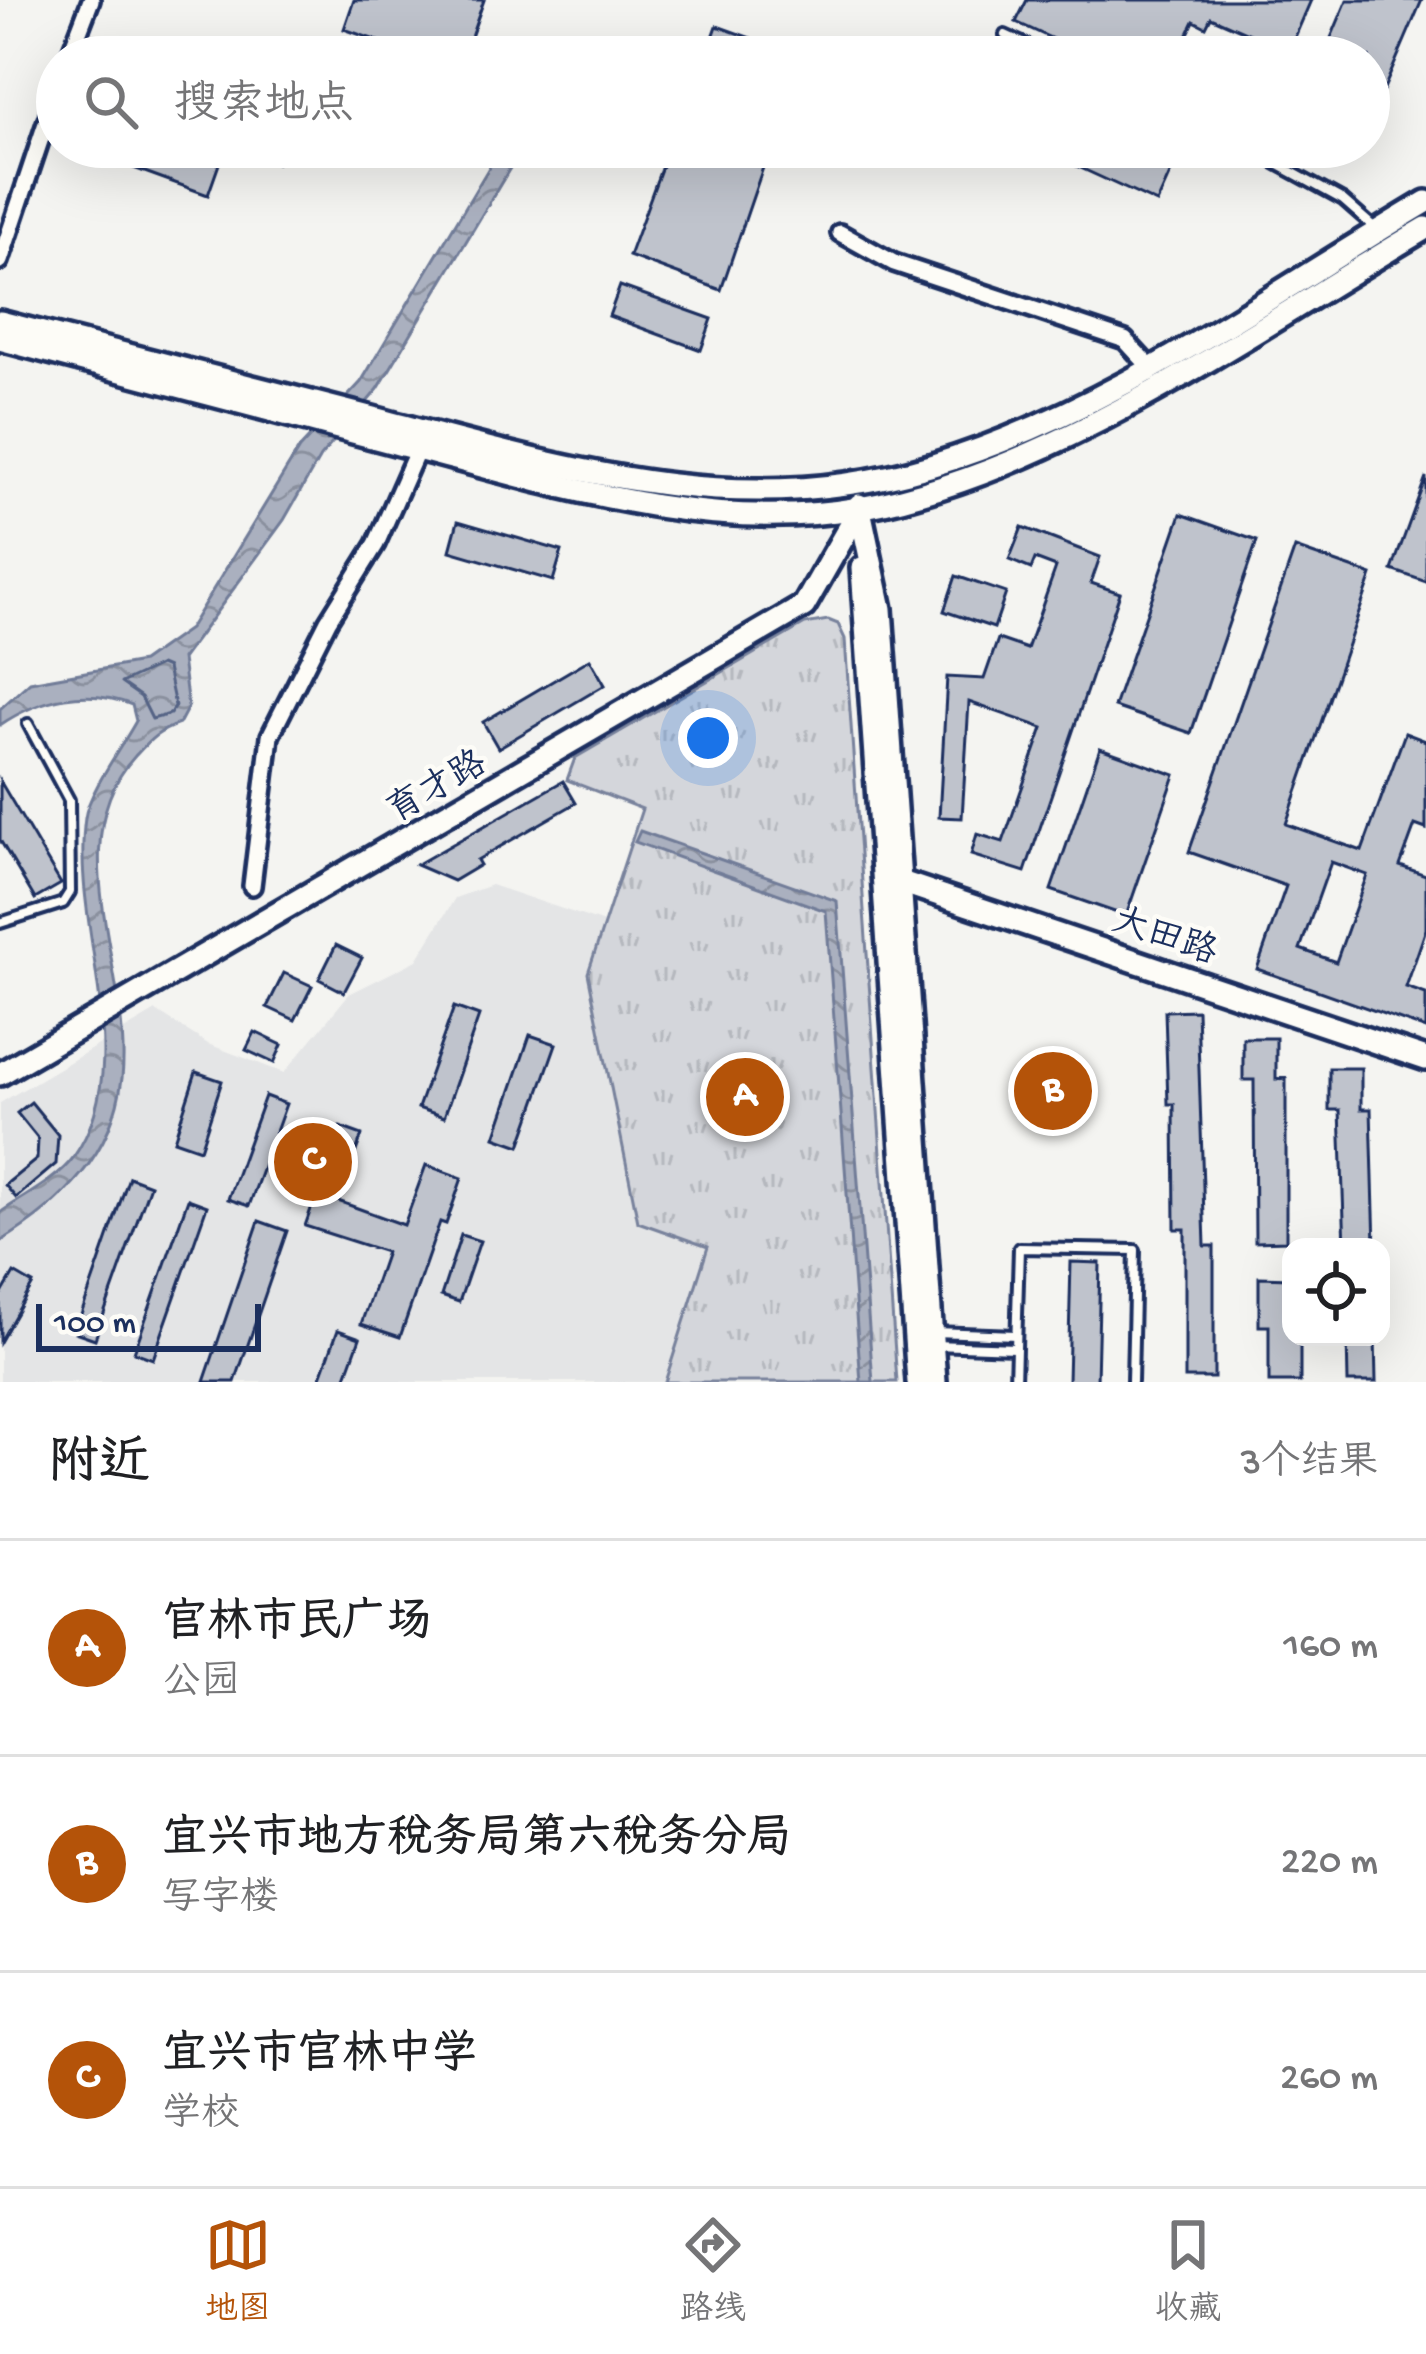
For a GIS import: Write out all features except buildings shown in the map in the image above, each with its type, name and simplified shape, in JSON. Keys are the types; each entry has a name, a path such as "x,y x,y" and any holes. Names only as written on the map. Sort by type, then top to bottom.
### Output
{"main road":[{"path":"0,322 568,469 670,489 769,493 855,483 929,466 1034,428 1149,366 1426,202"},
{"path":"0,339 668,509 772,517 860,508 936,488 1048,446 1426,228"},
{"path":"855,483 881,609 918,1382"},
{"name":"育才路","path":"0,1075 805,606 860,508"},
{"path":"891,878 935,1382"},
{"name":"大田路","path":"891,878 1426,1059"}],"street":[{"path":"77,36 91,0"},
{"path":"0,261 36,153"},
{"path":"840,233 894,263 1125,340 1149,366"},
{"path":"252,886 270,736 328,621 376,544 418,448"}],"lane":[{"path":"1286,168 1326,189 1378,231"},
{"path":"0,923 63,903 70,892 69,800 28,724"},
{"path":"1015,1382 1018,1248 1135,1250 1132,1382"},
{"path":"932,1339 1016,1335"},
{"path":"932,1339 1016,1348"}],"shaded area":[{"path":"491,885 604,923 588,973 709,1246 665,1382 0,1382 0,1103 156,1011 208,1044 284,1073 349,994 417,960 455,898"}],"green space":[{"path":"828,620 838,624 845,639 897,1382 665,1382 708,1247 638,1222 588,973 642,809 567,780 575,758 805,624"}],"water":[{"path":"489,168 510,168 378,389 320,457 284,520 182,659 188,707 179,724 145,745 112,790 102,828 100,868 123,1038 117,1106 81,1175 44,1211 0,1242 0,1213 66,1166 92,1120 103,1037 86,904 85,818 99,783 136,721 132,705 98,697 48,702 0,725 0,709 30,682 142,662 189,629 299,449 361,382"},
{"path":"640,831 837,901 873,1382 861,1382 826,911 635,842"}],"place":[{"name":"宜兴市地方税务局第六税务分局","path":"1053,1091"},
{"name":"官林市民广场","path":"745,1097"},
{"name":"宜兴市官林中学","path":"313,1162"}]}
